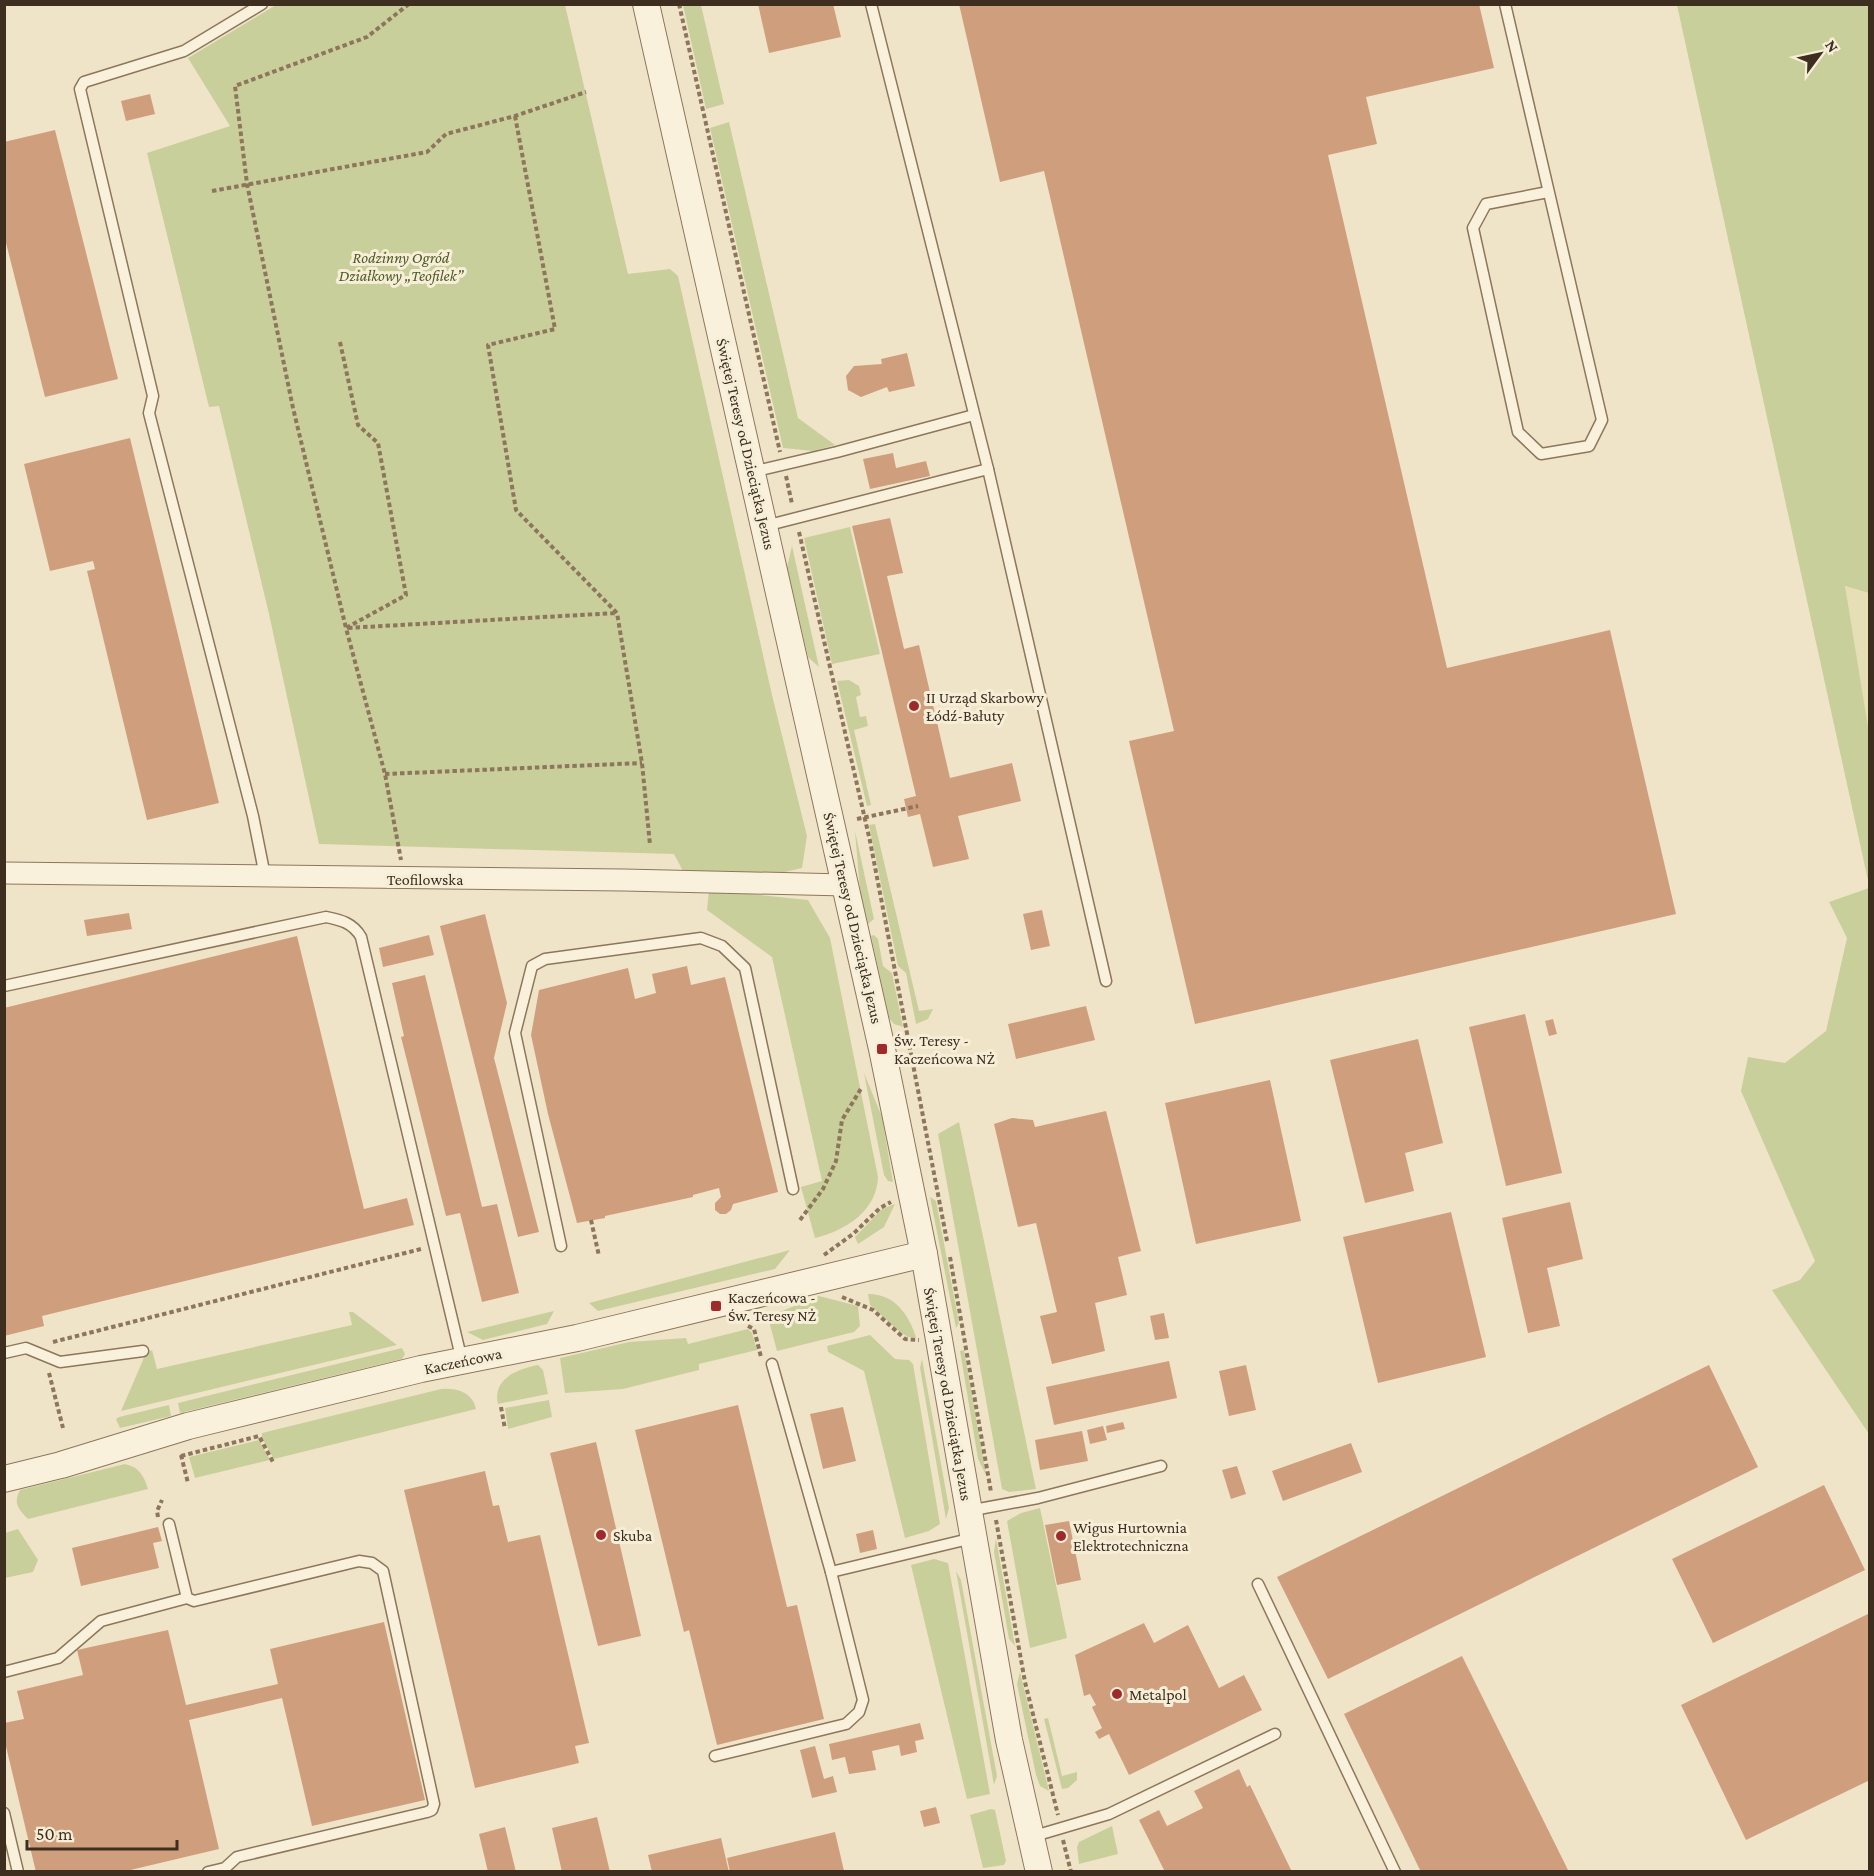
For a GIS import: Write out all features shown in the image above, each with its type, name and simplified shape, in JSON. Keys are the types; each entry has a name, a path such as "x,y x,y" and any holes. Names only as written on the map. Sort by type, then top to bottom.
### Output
{"street":[{"name":"Świętej Teresy od Dzieciątka Jezus","path":"646,4 882,1049 924,1254 1009,1740 1039,1872"},
{"name":"Teofilowska","path":"4,873 624,880 845,885"},
{"name":"Kaczeńcowa","path":"4,1479 61,1465 188,1426 462,1361 716,1306 924,1254"}],"lane":[{"path":"262,4 184,51 84,82 80,89 153,396 149,413 258,838 265,876"},
{"path":"871,4 988,469 1106,981"},
{"path":"1505,4 1602,420 1589,446 1541,454 1518,432 1473,228 1486,204 1548,192"},
{"path":"752,472 974,415"},
{"path":"764,526 988,469"},
{"path":"4,986 326,917 342,920 356,928 361,937 462,1361"},
{"path":"561,1246 515,1033 532,966 545,959 701,938 722,946 745,968 793,1189"},
{"path":"4,1353 26,1348 60,1362 143,1351"},
{"path":"715,1756 846,1724 860,1712 863,1700 831,1572 772,1364"},
{"path":"968,1511 1038,1498 1161,1466"},
{"path":"169,1524 187,1598"},
{"path":"831,1572 973,1538"},
{"path":"4,1672 58,1658 101,1621 187,1598 194,1601 359,1561 372,1563 383,1571 434,1804 432,1810 237,1857 225,1868 208,1872"},
{"path":"1258,1584 1395,1872"},
{"path":"1031,1837 1109,1814 1275,1734"},
{"path":"4,1813 18,1872"}],"path":[{"path":"402,879 401,847 385,774 346,628 293,408 247,184 235,87 367,37 409,4"},
{"path":"212,191 427,152 446,134 515,116 586,92"},
{"path":"515,116 555,329 488,345 516,510 617,613 642,763 650,845"},
{"path":"340,342 358,425 378,443 406,595 346,628"},
{"path":"346,628 617,613"},
{"path":"385,774 642,763"},
{"path":"857,819 918,806"},
{"path":"800,1220 823,1189 836,1161 842,1120 862,1087"},
{"path":"896,1200 880,1208 853,1234 821,1258 813,1280 833,1295 873,1310 905,1339 919,1340"},
{"path":"591,1220 599,1256"},
{"path":"63,1428 42,1345 433,1246"},
{"path":"748,1326 754,1329 761,1358"},
{"path":"501,1407 505,1429"},
{"path":"188,1483 181,1453 259,1436 273,1462"}],"shaded area":[{"path":"1845,586 1869,593 1869,733 1850,626"}],"green space":[{"name":"Rodzinny Ogród Działkowy „Teofilek”","path":"276,5 565,5 628,274 670,269 678,276 772,695 807,836 802,868 768,876 684,873 674,854 319,844 269,614 219,406 209,407 147,153 230,126 188,58"},
{"path":"683,5 701,5 724,104 706,109"},
{"path":"1677,5 1869,5 1869,593 1845,586 1869,733 1869,885"},
{"path":"729,122 798,418 835,445 813,451 783,448 710,128"},
{"path":"850,527 880,654 832,664 804,538"},
{"path":"792,546 819,667 808,657 787,567"},
{"path":"849,680 859,686 861,695 856,697 860,717 866,716 868,726 854,730 871,805 867,806 837,681"},
{"path":"875,824 919,1011 933,1009 928,1019 916,1024 906,973 898,966 869,825"},
{"path":"855,831 874,919 868,924 860,890"},
{"path":"1870,888 1869,1434 1772,1290 1800,1280 1815,1261 1741,1091 1748,1057 1785,1063 1826,1031 1847,938 1829,902"},
{"path":"709,890 808,900 830,938 878,1177 872,1200 866,1209 848,1225 826,1235 815,1238 801,1187 822,1181 772,957 707,910"},
{"path":"874,935 878,939 883,966 892,973 903,1027 894,1024 889,1018 871,936"},
{"path":"864,1073 882,1117 893,1182 888,1181 884,1175"},
{"path":"959,1122 1036,1489 1009,1492 1002,1489 938,1134"},
{"path":"930,1197 936,1201 959,1323 956,1328"},
{"path":"895,1204 884,1227 858,1244 855,1237 882,1209"},
{"path":"790,1250 775,1269 598,1311 589,1303"},
{"path":"868,1294 886,1297 899,1307 916,1337 908,1337 900,1332 870,1305"},
{"path":"819,1296 858,1306 860,1326 854,1332 777,1351 770,1325 772,1315"},
{"path":"554,1311 547,1324 483,1340 467,1332"},
{"path":"349,1312 353,1312 397,1345 121,1411 146,1353 152,1350 157,1369 352,1325"},
{"path":"748,1329 752,1333 757,1350 699,1364 699,1370 623,1389 565,1393 560,1358 629,1342 686,1338 688,1344"},
{"path":"870,1335 895,1359 909,1360 913,1364 940,1524 929,1531 905,1538 864,1371 828,1352 827,1346"},
{"path":"402,1348 405,1354 402,1359 180,1413 178,1403"},
{"path":"964,1350 986,1475 978,1459 960,1351"},
{"path":"922,1359 949,1508 946,1519 920,1368"},
{"path":"538,1365 543,1370 548,1394 498,1404 497,1395 502,1382 522,1369"},
{"path":"441,1389 463,1392 471,1399 476,1409 274,1459 262,1438 262,1433"},
{"path":"549,1400 552,1417 508,1429 505,1408"},
{"path":"169,1405 171,1416 120,1428 116,1419 119,1417"},
{"path":"259,1440 270,1460 195,1478 189,1457"},
{"path":"125,1464 134,1467 140,1473 148,1489 28,1519 18,1506 17,1499 20,1490"},
{"path":"1040,1508 1067,1638 1030,1648 1007,1521 1021,1513"},
{"path":"18,1529 38,1560 33,1572 5,1578 5,1533"},
{"path":"996,1538 1015,1646 1009,1639 994,1552"},
{"path":"934,1559 948,1563 990,1794 967,1799 911,1565"},
{"path":"956,1571 961,1580 997,1776 994,1785"},
{"path":"1020,1672 1049,1791 1040,1786 1036,1775 1017,1684"},
{"path":"1048,1718 1062,1776 1077,1772 1077,1780 1068,1788 1062,1789 1044,1719"},
{"path":"995,1810 1006,1861 1004,1865 983,1868 970,1815"},
{"path":"1112,1826 1118,1854 1079,1864 1077,1847 1079,1842"}],"building":[{"path":"758,4 833,4 841,37 769,53"},
{"path":"959,4 1479,4 1494,68 1366,97 1377,144 1328,155 1447,668 1610,630 1676,914 1195,1024 1129,741 1174,731 1044,171 1000,182"},
{"path":"150,94 155,114 126,121 121,101"},
{"path":"55,130 118,379 45,397 4,235 4,142"},
{"path":"907,353 915,386 889,392 887,387 861,397 848,390 846,376 854,366 882,364 881,359"},
{"path":"130,438 219,803 147,820 87,571 95,569 93,561 50,571 24,464"},
{"path":"893,453 896,468 926,461 930,476 870,489 863,459"},
{"name":"II Urząd Skarbowy Łódź-Bałuty","path":"890,518 903,573 887,576 904,649 919,645 950,778 1012,763 1021,801 958,816 969,859 933,867 920,814 908,817 904,799 916,796 852,526"},
{"path":"1042,910 1050,946 1031,950 1023,914"},
{"path":"129,913 132,929 87,936 84,920"},
{"path":"485,914 507,1003 494,1058 539,1232 518,1237 440,926"},
{"path":"429,935 434,955 383,967 379,948"},
{"path":"297,936 364,1209 407,1198 414,1225 42,1316 44,1326 4,1336 4,1008"},
{"path":"687,966 691,985 725,977 778,1192 733,1204 731,1210 726,1214 720,1214 715,1210 715,1203 721,1197 719,1188 693,1195 693,1197 577,1223 548,1114 531,1035 539,990 628,968 635,999 656,993 652,974"},
{"path":"425,975 482,1207 497,1204 519,1293 482,1302 460,1213 446,1216 401,1037 404,1036 392,983"},
{"path":"1086,1006 1095,1040 1016,1059 1008,1024"},
{"path":"1525,1014 1562,1173 1506,1186 1469,1027"},
{"path":"1553,1019 1557,1034 1549,1036 1545,1021"},
{"path":"1418,1039 1443,1143 1405,1153 1414,1191 1365,1203 1330,1060"},
{"path":"1270,1080 1301,1221 1196,1244 1165,1103"},
{"path":"1106,1111 1141,1251 1118,1257 1127,1295 1095,1303 1105,1351 1052,1364 1040,1316 1057,1312 1036,1223 1018,1227 994,1124 1012,1118 1033,1120 1035,1127"},
{"path":"1570,1202 1583,1259 1547,1268 1560,1326 1528,1333 1502,1218"},
{"path":"1451,1212 1486,1357 1378,1383 1343,1237"},
{"path":"1164,1313 1169,1338 1155,1340 1150,1316"},
{"path":"1169,1361 1177,1398 1054,1425 1046,1387"},
{"path":"1246,1365 1256,1410 1229,1416 1219,1371"},
{"path":"1709,1365 1758,1467 1328,1679 1277,1577"},
{"path":"738,1405 787,1607 797,1605 824,1719 717,1745 689,1630 684,1632 635,1430"},
{"path":"843,1407 856,1461 823,1469 810,1414"},
{"path":"1123,1422 1125,1429 1107,1433 1106,1426"},
{"path":"1103,1426 1107,1440 1090,1444 1087,1430"},
{"path":"1082,1431 1088,1461 1040,1470 1035,1440"},
{"path":"596,1442 641,1636 598,1646 550,1453"},
{"path":"1351,1443 1362,1472 1283,1501 1272,1471"},
{"path":"1237,1466 1246,1494 1231,1499 1222,1470"},
{"path":"485,1471 493,1506 499,1505 508,1542 540,1535 589,1743 575,1746 579,1763 475,1788 404,1490"},
{"path":"1824,1485 1865,1570 1713,1643 1672,1559"},
{"path":"1069,1521 1081,1580 1057,1585 1045,1525"},
{"path":"158,1527 162,1541 153,1543 159,1568 81,1586 72,1548"},
{"path":"873,1530 877,1549 860,1553 856,1534"},
{"path":"1870,1613 1870,1780 1746,1840 1681,1705"},
{"path":"384,1622 425,1800 312,1826 282,1698 189,1720 219,1849 122,1872 36,1872 4,1738 4,1723 24,1719 17,1691 83,1675 77,1650 168,1630 186,1705 278,1684 270,1649"},
{"path":"1144,1623 1154,1643 1188,1625 1219,1688 1244,1675 1262,1710 1129,1775 1109,1734 1099,1739 1095,1732 1102,1728 1092,1707 1096,1705 1090,1694 1084,1696 1075,1655"},
{"path":"1462,1656 1569,1872 1421,1872 1344,1714"},
{"path":"920,1723 924,1739 915,1741 917,1752 901,1756 899,1745 872,1751 876,1770 849,1774 845,1757 832,1760 829,1744"},
{"path":"815,1746 824,1779 833,1776 837,1792 812,1798 800,1750"},
{"path":"1239,1769 1247,1787 1250,1785 1292,1872 1165,1872 1139,1820 1159,1810 1167,1826 1203,1808 1194,1791"},
{"path":"936,1807 940,1823 924,1827 920,1811"},
{"path":"597,1817 610,1872 562,1872 552,1828"},
{"path":"505,1827 516,1872 488,1872 479,1834"},
{"path":"835,1832 844,1871 730,1872 727,1858"},
{"path":"721,1838 729,1872 652,1872 648,1855"}],"place":[{"name":"II Urząd Skarbowy Łódź-Bałuty","path":"914,706"},
{"name":"Św. Teresy - Kaczeńcowa NŻ","path":"882,1049"},
{"name":"Kaczeńcowa - Św. Teresy NŻ","path":"716,1306"},
{"name":"Skuba","path":"601,1535"},
{"name":"Wigus Hurtownia Elektrotechniczna","path":"1061,1536"},
{"name":"Metalpol","path":"1117,1694"}]}
